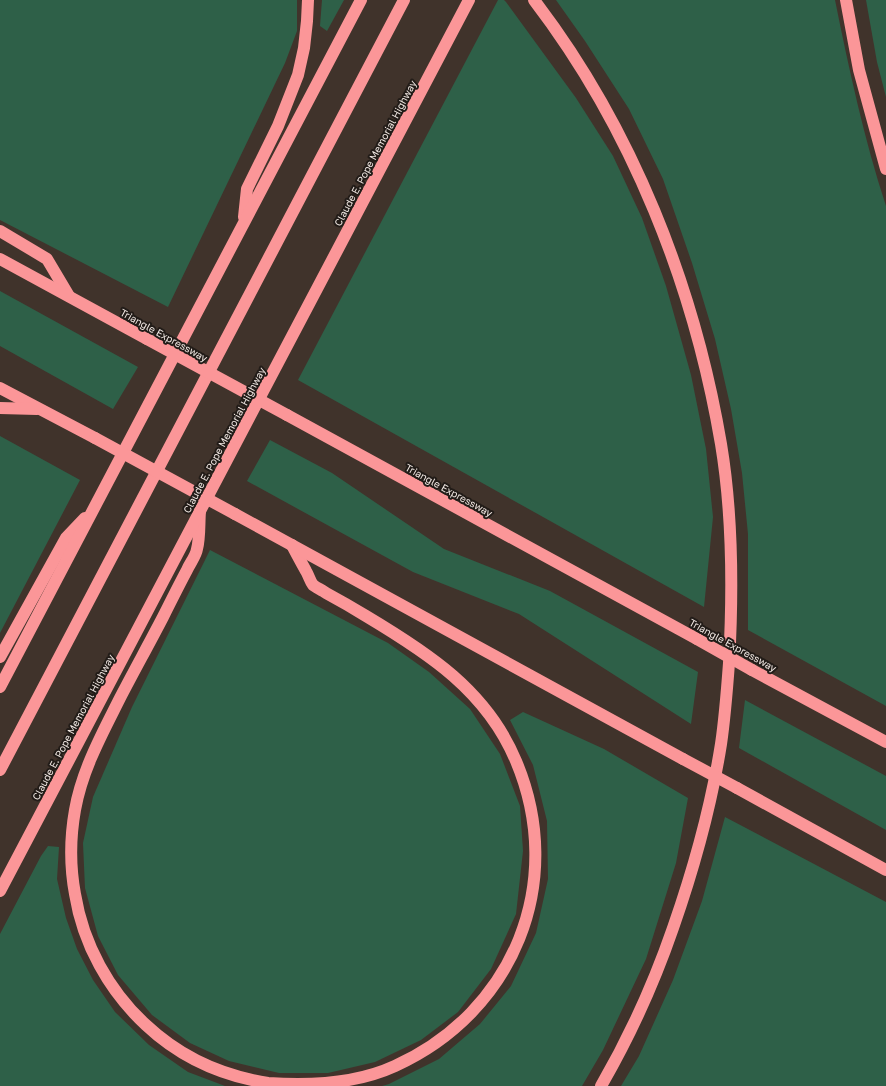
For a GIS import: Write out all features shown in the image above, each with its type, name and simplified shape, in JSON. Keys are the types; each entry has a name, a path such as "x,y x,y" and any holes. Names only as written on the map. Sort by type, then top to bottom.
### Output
{"highway":[{"path":"244,223 247,189 278,126 298,75 306,35 308,0"},
{"path":"0,687 360,0"},
{"path":"0,770 404,0"},
{"name":"Claude E. Pope Memorial Highway","path":"0,891 469,0"},
{"path":"534,0 576,61 606,111 634,165 658,219 678,275 710,386 721,446 728,504 731,564 731,623 721,741 711,799 683,900 661,961 615,1063 601,1086"},
{"path":"846,0 859,70 886,170"},
{"path":"0,232 46,259 69,297"},
{"name":"Triangle Expressway","path":"0,259 886,742"},
{"path":"0,388 292,545 886,870"},
{"path":"0,408 39,409"},
{"path":"0,657 66,538 94,509"},
{"path":"200,511 197,550 104,729 81,786 74,812 71,843 75,897 81,923 90,948 103,972 135,1015 155,1033 177,1049 200,1062 225,1073 251,1080 305,1086 345,1082 384,1071 409,1060 454,1030 473,1012 490,991 505,968 517,944 526,918 532,892 535,866 535,838 532,812 526,786 516,760 499,728 472,693 457,678 430,656 403,638 314,585 292,545"}],"green space":[{"path":"0,0 297,0 297,31 285,63 168,307 0,220"},
{"path":"322,0 344,0 327,31 320,26"},
{"path":"498,0 504,0 506,2 576,98 613,156 642,218 666,286 691,375 706,449 713,517 704,607 298,380"},
{"path":"556,0 835,0 851,78 886,206 886,706 748,630 748,534 742,473 731,409 715,339 692,263 663,179 629,109 585,41"},
{"path":"866,0 886,0 886,97 877,62"},
{"path":"0,291 138,367 113,409 0,346"},
{"path":"0,436 80,480 0,633"},
{"path":"270,440 332,473 444,549 550,591 698,672 691,724 519,614 413,572 247,481"},
{"path":"210,550 388,643 429,672 470,709 500,754 520,806 523,851 516,914 491,969 458,1012 421,1040 375,1062 328,1073 279,1073 229,1061 190,1043 152,1015 118,975 98,936 85,888 83,843 93,797 132,707"},
{"path":"745,700 886,776 886,830 739,748"},
{"path":"523,712 604,749 688,798 676,863 646,959 603,1050 582,1086 382,1086 439,1059 480,1024 511,986 536,933 548,879 547,821 533,765 510,720"},
{"path":"725,817 886,902 886,1086 621,1086 639,1056 673,980 702,901"},
{"path":"48,846 59,847 57,879 66,918 77,949 93,980 115,1012 149,1045 188,1072 225,1086 0,1086 0,934 41,856"}]}
